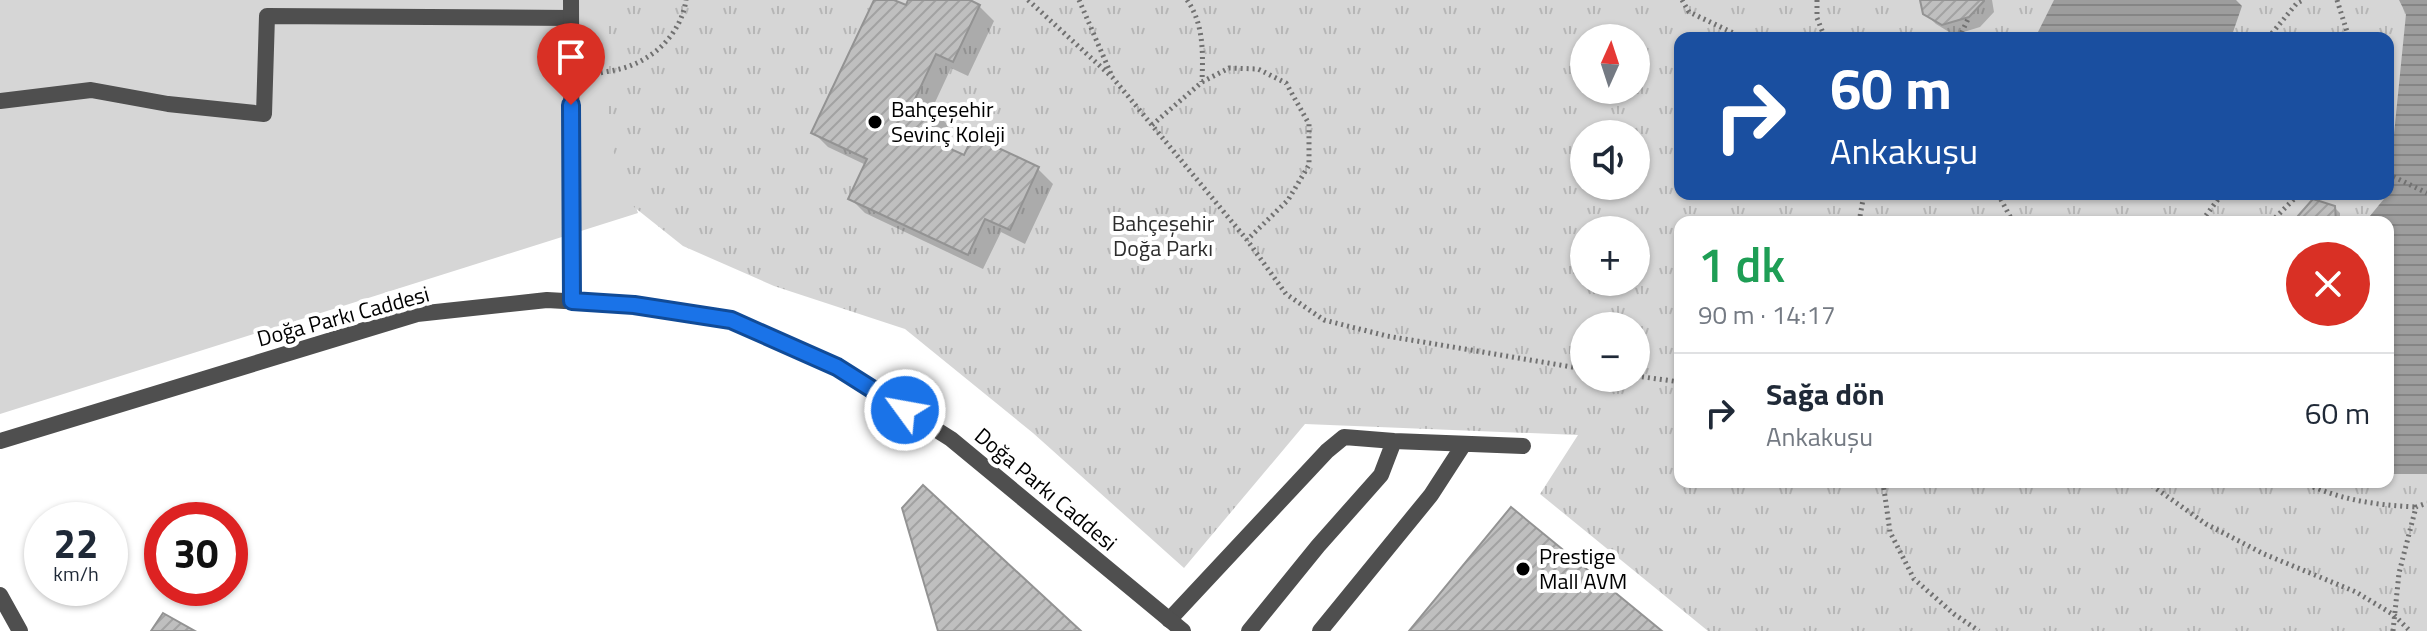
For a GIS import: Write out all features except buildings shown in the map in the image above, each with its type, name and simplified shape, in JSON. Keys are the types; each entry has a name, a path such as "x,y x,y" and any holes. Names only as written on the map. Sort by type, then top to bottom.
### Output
{"street":[{"path":"571,0 572,301"},
{"path":"0,101 91,90 168,104 264,114 267,16 571,18"},
{"name":"Doğa Parkı Caddesi","path":"0,441 417,314 547,300 634,305 731,320 837,367 951,439 1176,626"},
{"path":"1176,626 1327,451 1344,437 1523,446"},
{"path":"1249,631 1381,475 1394,441"},
{"path":"1320,631 1431,495 1464,444"},
{"path":"0,595 20,631"}],"path":[{"path":"571,80 632,65 657,52 677,28 686,0"},
{"path":"1028,0 1113,78 1247,240 1286,294 1324,320 1387,336 1570,367"},
{"path":"1079,0 1113,78"},
{"path":"1187,0 1194,10 1203,44 1202,82"},
{"path":"1682,0 1689,12 1731,32"},
{"path":"1817,0 1817,18 1823,32"},
{"path":"2273,32 2303,0"},
{"path":"2337,0 2347,32"},
{"path":"1962,32 1969,17"},
{"path":"1152,125 1202,82 1229,68 1258,69 1286,83 1309,124 1309,165 1288,200 1247,240"},
{"path":"2394,177 2427,193"},
{"path":"2277,216 2293,200"},
{"path":"1650,378 1674,381"},
{"path":"1884,488 1890,532 1914,579 1979,631"},
{"path":"2155,488 2206,524 2264,554 2356,592 2394,615 2410,631"},
{"path":"2315,488 2355,502 2416,507 2427,503"},
{"path":"2393,631 2399,573 2416,507"}],"green space":[{"path":"0,0 608,0 611,135 638,213 0,414"},
{"name":"Bahçeşehir Doğa Parkı","path":"607,0 2427,0 2427,631 1708,631 1540,494 1578,435 1305,424 1184,568 1033,433 905,329 774,286 683,246 634,207 607,134"}],"shaded area":[{"path":"2054,0 2236,0 2242,6 2233,32 2038,32"},
{"path":"2399,0 2427,0 2427,474 2394,474 2394,216 2370,216 2383,200 2394,200 2394,134 2406,14"}],"place":[{"name":"Bahçeşehir Sevinç Koleji","path":"875,122"},
{"name":"Prestige Mall AVM","path":"1523,569"}],"route":[{"path":"571,105 572,301 634,305 731,320 837,367 905,410"}]}
